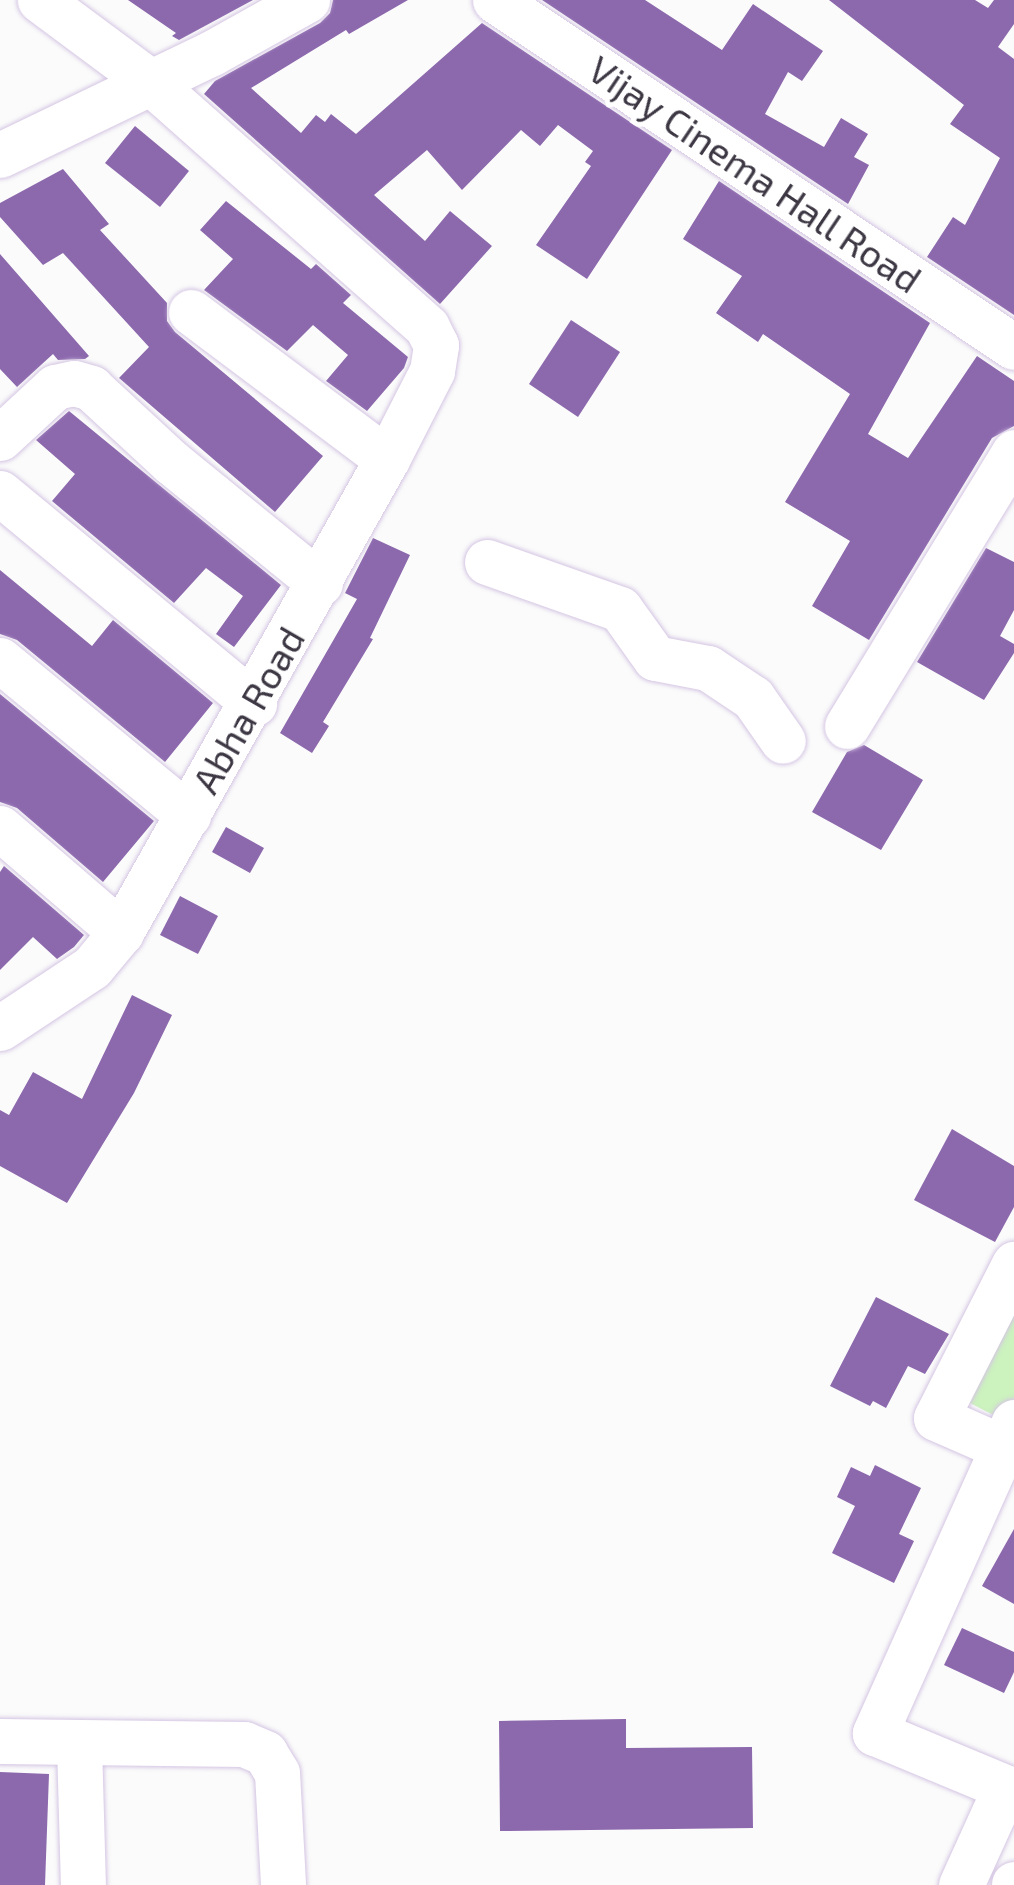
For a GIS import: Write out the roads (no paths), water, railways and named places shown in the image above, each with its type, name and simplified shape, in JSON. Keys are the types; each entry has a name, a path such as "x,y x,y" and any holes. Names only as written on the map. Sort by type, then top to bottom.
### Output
{"street":[{"path":"40,0 149,82"},
{"path":"0,155 212,53 307,0"},
{"name":"Vijay Cinema Hall Road","path":"496,0 1014,347"},
{"name":"Abha Road","path":"7,1012 92,967 121,932 254,703 387,459 432,370 436,346 427,327 149,82"},
{"path":"192,312 387,459"},
{"path":"0,438 55,388 74,383 90,388 171,462 320,583"},
{"path":"848,726 1014,452"},
{"path":"0,493 254,703"},
{"path":"487,562 620,609 655,658 708,668 753,698 783,741"},
{"path":"0,660 188,816"},
{"path":"0,828 121,932"},
{"path":"961,1885 1010,1790 875,1733 1008,1434 936,1418 1014,1264"},
{"path":"0,1742 244,1744 265,1752 277,1773 282,1885"},
{"path":"79,1744 83,1885"}]}
